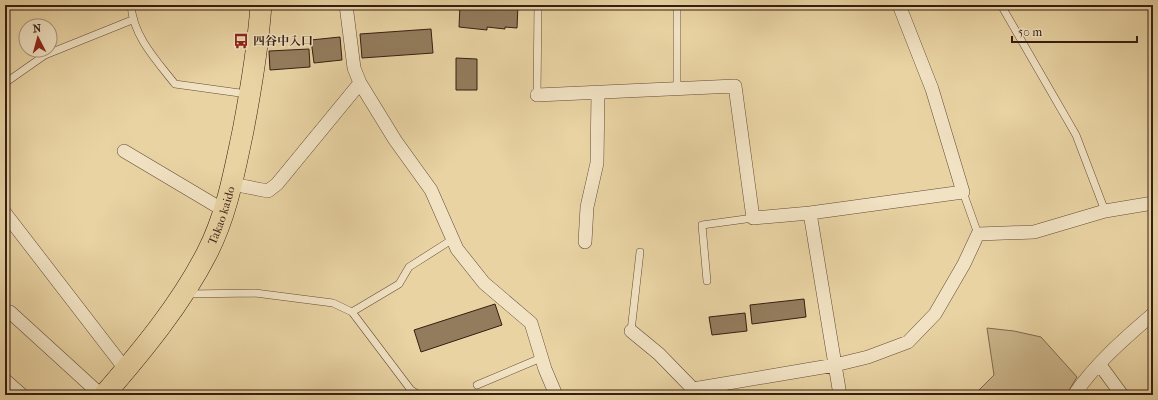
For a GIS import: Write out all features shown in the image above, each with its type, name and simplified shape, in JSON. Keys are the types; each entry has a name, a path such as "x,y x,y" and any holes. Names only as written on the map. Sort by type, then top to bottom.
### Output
{"main road":[{"name":"Takao kaido","path":"104,395 126,370 183,294 207,253 225,211 232,184 250,94 261,5"}],"street":[{"path":"346,5 354,68 360,83 395,140 431,190 457,249 484,283 531,323 541,358 556,395"},
{"path":"538,95 735,86 753,218 810,213 963,192 932,89 899,5"},
{"path":"232,184 268,191 277,184 360,83"},
{"path":"585,242 587,207 597,163 598,92"},
{"path":"124,151 225,211"},
{"path":"631,332 659,354 693,389 835,365 868,357 908,342 935,314 964,264 978,234 1034,232 1104,211 1153,203"},
{"path":"5,213 126,370"},
{"path":"810,213 840,395"},
{"path":"10,312 100,395"},
{"path":"1074,395 1082,384 1128,336 1152,318"},
{"path":"1100,365 1122,395"},
{"path":"5,380 22,395"}],"lane":[{"path":"131,5 132,20 150,53 175,84 250,94"},
{"path":"538,5 538,95"},
{"path":"677,5 677,89"},
{"path":"1001,5 1076,135 1104,211"},
{"path":"5,83 45,55 132,20"},
{"path":"963,192 978,234"},
{"path":"707,281 702,225 753,218"},
{"path":"352,312 399,284 409,267 453,239"},
{"path":"631,332 640,252"},
{"path":"183,294 255,293 333,303 352,312 411,390 419,395"},
{"path":"476,385 541,358"}],"shaded area":[{"path":"987,328 1014,331 1041,337 1077,377 1066,395 974,395 994,375"}],"building":[{"path":"460,5 518,5 517,28 505,27 505,29 487,27 487,30 459,27"},
{"path":"431,29 433,53 362,58 360,34"},
{"path":"340,37 342,60 314,63 311,40"},
{"path":"309,49 310,67 270,70 269,51"},
{"path":"456,58 477,59 477,90 456,90"},
{"path":"804,299 806,317 752,324 750,305"},
{"path":"495,304 502,325 421,352 414,330"},
{"path":"745,313 747,331 712,335 709,317"}],"place":[{"name":"四谷中入口","path":"241,41"}]}
